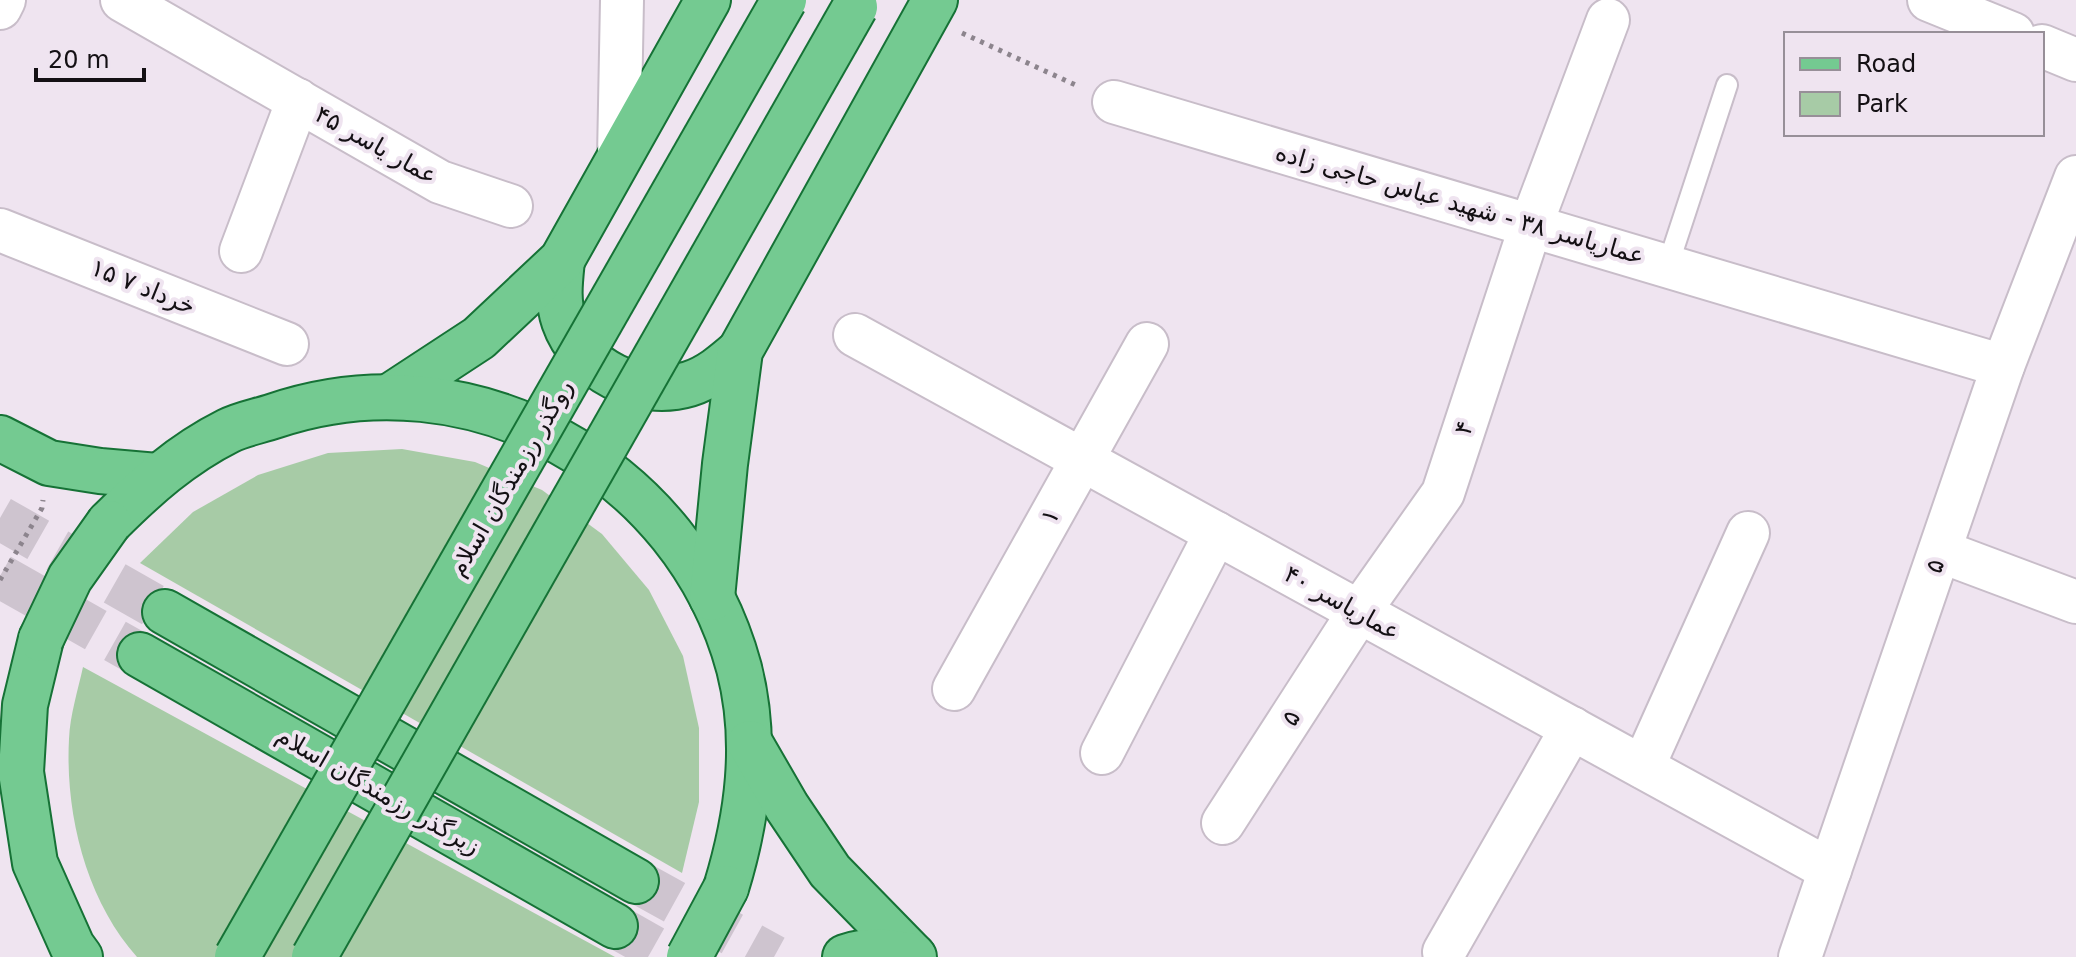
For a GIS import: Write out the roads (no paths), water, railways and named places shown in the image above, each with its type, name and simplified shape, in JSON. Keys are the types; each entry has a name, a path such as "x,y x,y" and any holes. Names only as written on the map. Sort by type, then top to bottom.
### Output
{"main road":[{"path":"392,395 479,338 562,260 708,0"},
{"name":"روگذر رزمندگان اسلام","path":"237,957 784,0"},
{"path":"314,957 858,4"},
{"path":"562,260 559,291 564,321 579,348 600,369 628,384 658,388 689,385 717,371 740,351 931,8"},
{"path":"712,598 740,351"},
{"path":"43,957 35,863 10,757 41,639 70,578 109,523 157,476 229,431 309,404 392,395 472,406 547,432 614,475 670,531 712,598 739,669 750,743 748,793 740,841 726,888 689,957"},
{"path":"0,438 49,463 157,476"},
{"name":"زیرگذر رزمندگان اسلام","path":"165,612 636,881"},
{"name":"زیرگذر رزمندگان اسلام","path":"140,655 615,926"},
{"path":"750,743 787,807 830,871 913,957"},
{"path":"35,863 72,946 80,957"},
{"path":"845,957 860,952 886,950 913,957"}],"street":[{"path":"0,8 4,0"},
{"name":"عمار یاسر ۴۵","path":"122,0 440,182 511,206"},
{"path":"619,157 622,0"},
{"path":"1929,0 2008,32"},
{"name":"۴","path":"1359,612 1443,493 1531,225 1608,20"},
{"path":"2044,47 2076,60"},
{"path":"241,251 298,100"},
{"name":"عماریاسر ۳۸ - شهید عباس حاجی زاده","path":"1114,102 2003,366"},
{"name":"۵","path":"1800,957 2003,366 2076,177"},
{"name":"۱۵ خرداد ۷","path":"0,230 287,344"},
{"name":"عماریاسر ۴۰","path":"855,335 1830,870"},
{"name":"۱","path":"954,689 1147,344"},
{"path":"1102,753 1216,533"},
{"path":"1643,767 1748,533"},
{"path":"1940,551 2076,602"},
{"name":"۵","path":"1223,823 1359,612"},
{"path":"1444,952 1572,728"}],"lane":[{"path":"1668,265 1727,85"}],"tunnel":[{"path":"0,518 165,612"},
{"path":"0,576 140,655"},
{"path":"636,881 774,957"},
{"path":"615,926 670,957"}]}
